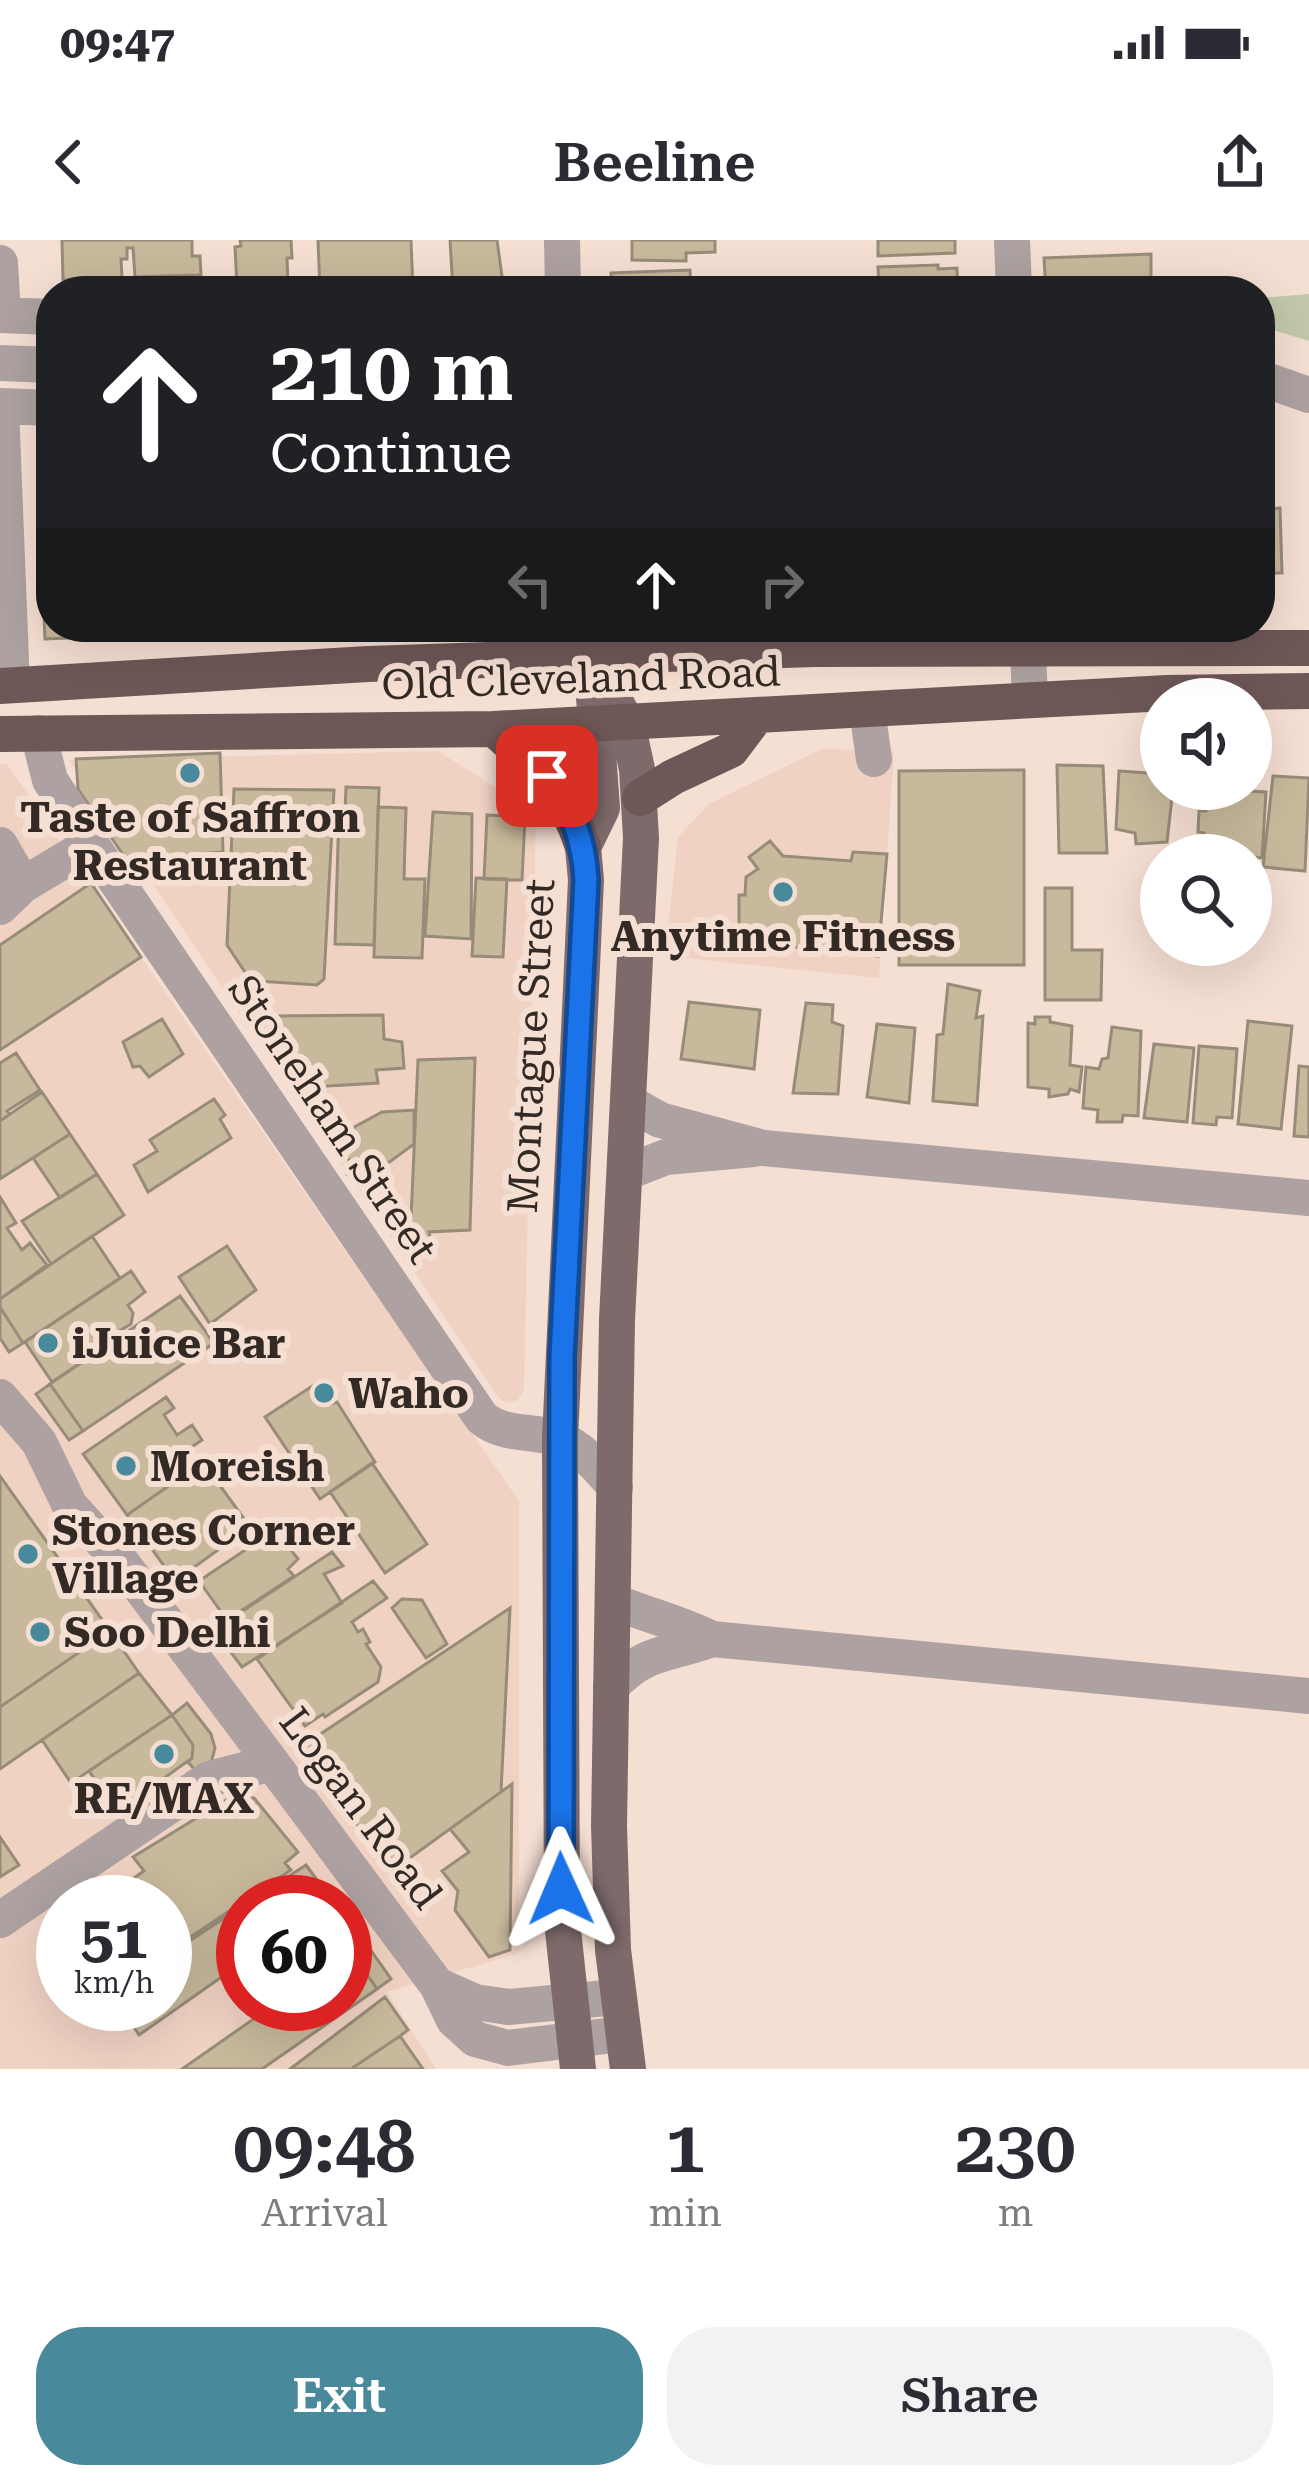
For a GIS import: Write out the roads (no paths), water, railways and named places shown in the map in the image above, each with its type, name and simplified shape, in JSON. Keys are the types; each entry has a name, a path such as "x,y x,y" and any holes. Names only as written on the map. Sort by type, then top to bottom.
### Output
{"highway":[{"name":"Old Cleveland Road","path":"6,686 586,642"},
{"name":"Old Cleveland Road","path":"656,642 814,649 950,642"},
{"name":"Old Cleveland Road","path":"1140,642 1309,648"},
{"name":"Old Cleveland Road","path":"0,734 494,730 1030,700 1309,691"},
{"path":"640,798 731,750 755,718"},
{"path":"494,730 547,776 574,820 583,847"}],"main road":[{"name":"Montague Street","path":"586,642 640,798 617,1320 610,1879 618,1997"},
{"name":"Montague Street","path":"570,2002 560,1857 560,1439 586,880 583,847 602,808 612,723"},
{"name":"Logan Road","path":"618,1997 625,2052"},
{"path":"570,2002 576,2055"}],"street":[{"path":"562,240 563,276"},
{"path":"1012,240 1013,276"},
{"path":"0,263 1,315 36,316"},
{"path":"0,363 36,364"},
{"path":"1275,383 1309,395"},
{"path":"6,686 1,406 36,407"},
{"path":"1028,642 1030,700"},
{"path":"868,710 874,759"},
{"name":"Stoneham Street","path":"38,733 50,780 91,844 482,1418 498,1429 560,1439"},
{"path":"0,845 12,896 91,844"},
{"path":"628,1102 660,1120 763,1148 1309,1198"},
{"path":"625,1173 666,1157 763,1148"},
{"name":"Logan Road","path":"0,1396 39,1442 70,1506 122,1563 272,1763 437,1985 454,2020 475,2039 508,2048 576,2055 625,2052"},
{"path":"560,1439 593,1462 615,1487"},
{"path":"613,1600 712,1639"},
{"path":"611,1687 643,1658 712,1639 1309,1696"},
{"path":"0,1920 208,1779 272,1763"},
{"path":"437,1985 492,2006 618,1997"}],"place":[{"name":"Taste of Saffron Restaurant","path":"190,773"},
{"name":"Anytime Fitness","path":"783,892"},
{"name":"iJuice Bar","path":"48,1343"},
{"name":"Waho","path":"324,1393"},
{"name":"Moreish","path":"126,1466"},
{"name":"Stones Corner Village","path":"28,1554"},
{"name":"Soo Delhi","path":"40,1632"},
{"name":"RE/MAX","path":"164,1754"}]}
